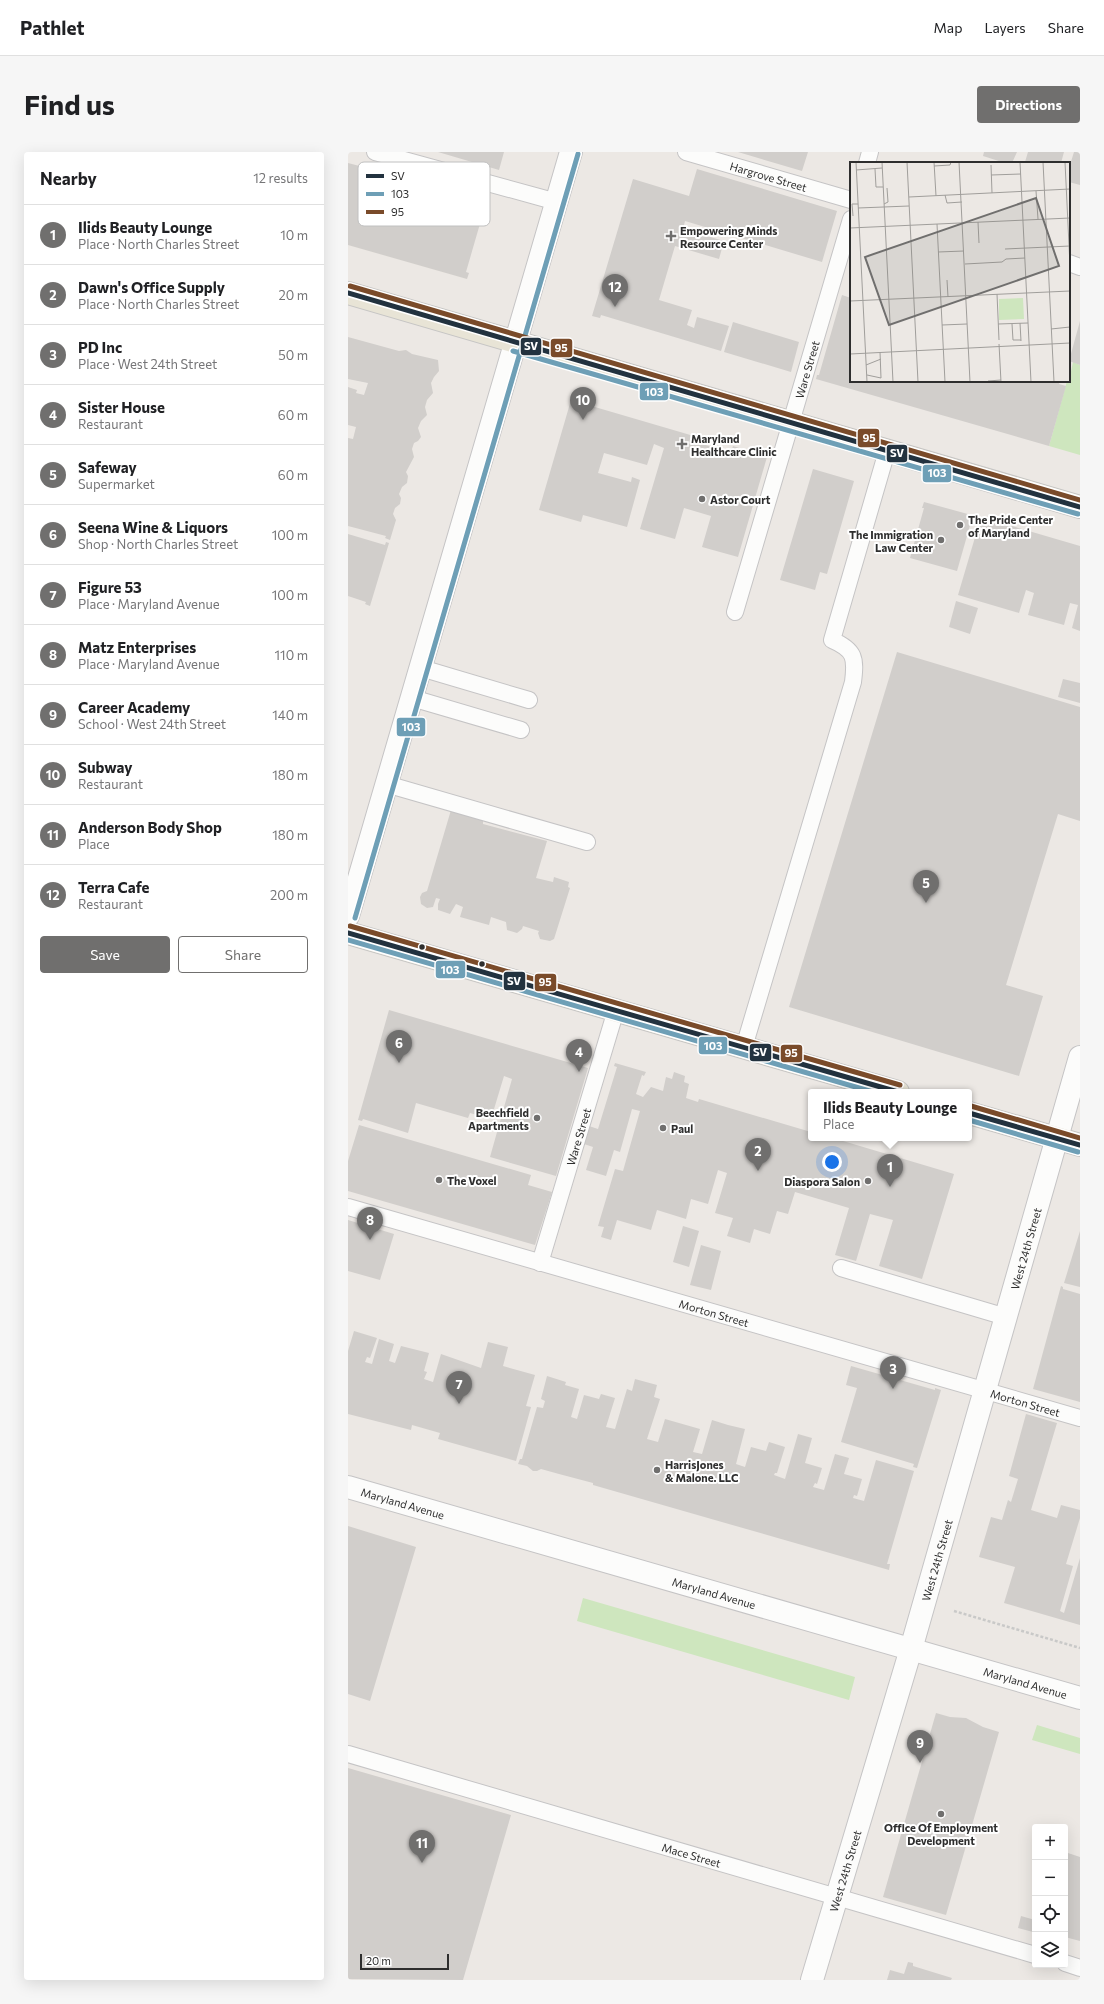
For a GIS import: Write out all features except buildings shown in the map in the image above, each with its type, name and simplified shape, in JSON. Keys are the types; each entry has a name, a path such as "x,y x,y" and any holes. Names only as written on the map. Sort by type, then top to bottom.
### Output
{"main road":[{"path":"348,916 571,152"},
{"path":"348,293 515,344 1080,507"},
{"path":"348,933 888,1089"},
{"name":"West 24th Street","path":"812,1980 912,1649 1080,1057"},
{"path":"972,1114 1080,1145"},
{"name":"Maryland Avenue","path":"348,1487 1080,1698"}],"lane":[{"path":"375,152 411,162"},
{"name":"Hargrove Street","path":"686,152 850,200"},
{"path":"867,162 870,152"},
{"path":"490,184 557,202"},
{"name":"Ware Street","path":"735,612 850,222"},
{"path":"1070,263 1080,267"},
{"path":"744,1047 853,682 855,667 852,652 844,645 832,640 887,451"},
{"path":"420,668 529,700"},
{"path":"412,698 521,730"},
{"path":"386,784 587,842"},
{"name":"Ware Street","path":"540,1263 616,1010"},
{"name":"Morton Street","path":"348,1207 1080,1418"},
{"path":"841,1268 1006,1317"},
{"name":"Mace Street","path":"348,1754 1032,1954"},
{"path":"1068,1964 1080,1968"}],"path":[{"path":"954,1611 1080,1648"}],"green space":[{"path":"1073,362 1080,365 1080,455 1049,446 1067,382 1070,382"},
{"path":"583,1598 855,1677 849,1700 577,1621"},
{"path":"1037,1725 1080,1738 1080,1754 1032,1740"}],"transit line":[{"name":"103","path":"355,918 578,154"},
{"name":"95","path":"350,286 1080,500"},
{"name":"SV","path":"348,293 1080,507"},
{"name":"103","path":"513,351 1078,514"},
{"name":"95","path":"350,926 900,1085"},
{"name":"SV","path":"348,933 888,1089"},
{"name":"103","path":"348,940 863,1089"},
{"name":"95","path":"972,1106 1080,1138"},
{"name":"SV","path":"972,1114 1080,1145"},
{"name":"103","path":"972,1121 1078,1152"}],"place":[{"name":"Empowering Minds Resource Center","path":"671,236"},
{"name":"Terra Cafe","path":"615,307"},
{"name":"Subway","path":"583,420"},
{"name":"Maryland Healthcare Clinic","path":"682,444"},
{"name":"Astor Court","path":"702,499"},
{"name":"The Pride Center of Maryland","path":"960,525"},
{"name":"The Immigration Law Center","path":"941,540"},
{"name":"Safeway","path":"926,903"},
{"name":"Seena Wine & Liquors","path":"399,1063"},
{"name":"Sister House","path":"579,1072"},
{"name":"Beechfield Apartments","path":"537,1118"},
{"name":"Paul","path":"663,1128"},
{"name":"Dawn's Office Supply","path":"758,1171"},
{"name":"The Voxel","path":"439,1180"},
{"name":"Diaspora Salon","path":"868,1181"},
{"name":"Ilids Beauty Lounge","path":"890,1187"},
{"name":"Matz Enterprises","path":"370,1240"},
{"name":"PD Inc","path":"893,1389"},
{"name":"Figure 53","path":"459,1404"},
{"name":"HarrisJones & Malone. LLC","path":"657,1470"},
{"name":"Career Academy","path":"920,1763"},
{"name":"Office Of Employment Development","path":"941,1814"},
{"name":"Anderson Body Shop","path":"422,1863"}]}
